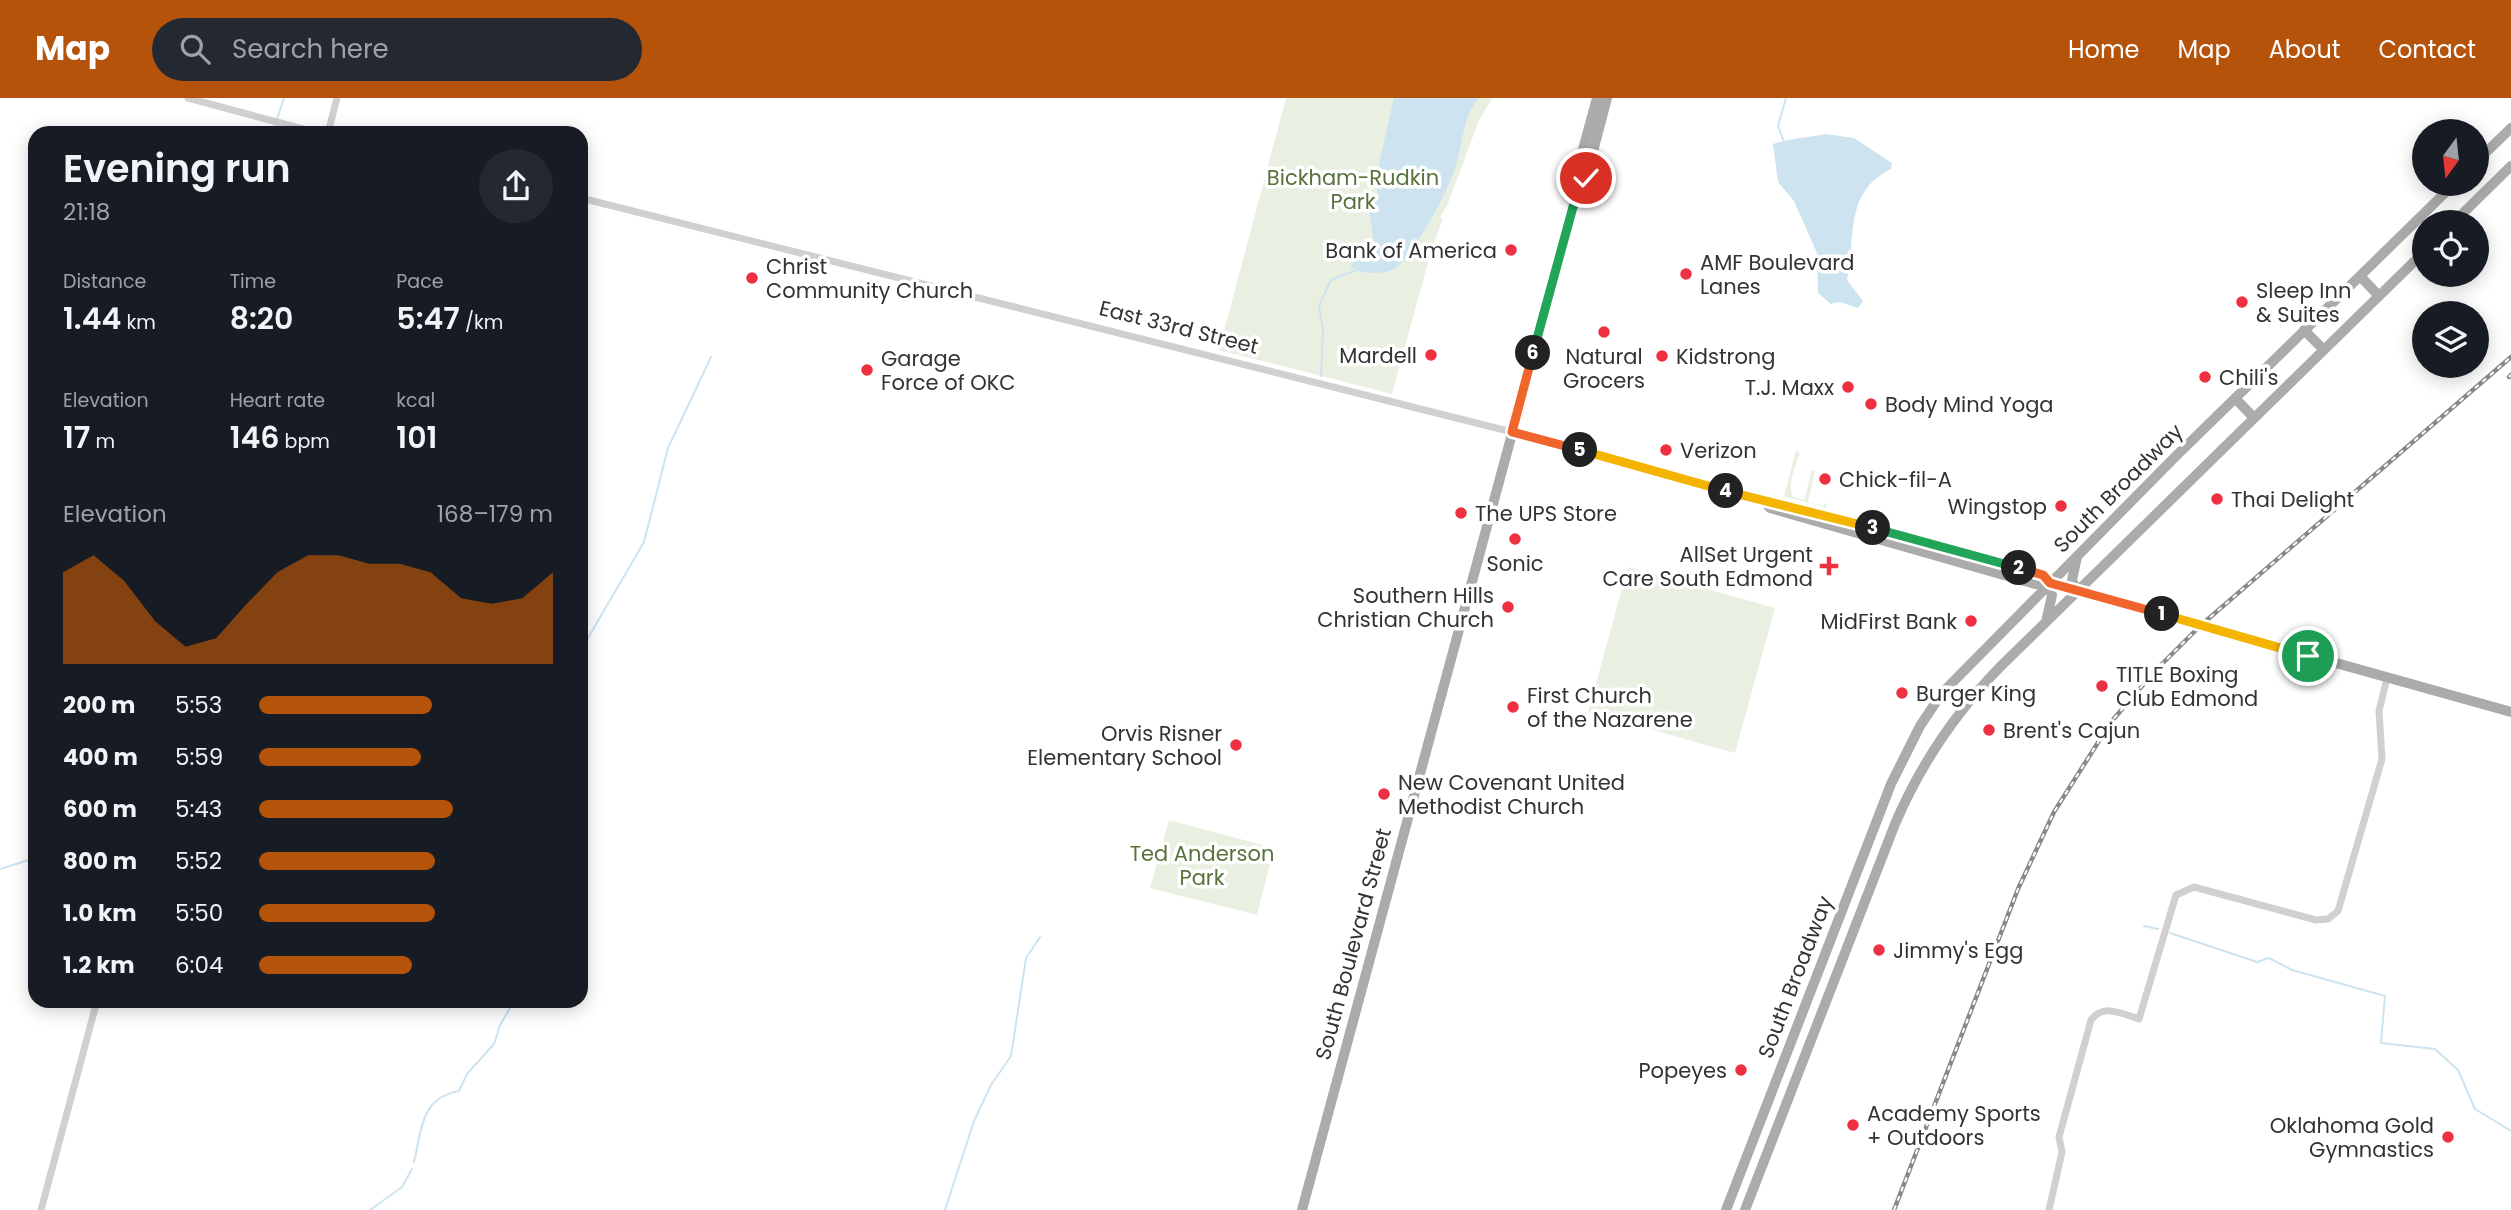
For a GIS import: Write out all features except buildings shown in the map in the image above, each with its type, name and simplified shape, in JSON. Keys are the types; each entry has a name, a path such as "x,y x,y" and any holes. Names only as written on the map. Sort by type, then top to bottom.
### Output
{"main road":[{"name":"South Boulevard Street","path":"1575,201 1576,175 1597,98"},
{"name":"South Boulevard Street","path":"1302,1210 1575,201 1586,178 1607,98"},
{"path":"2489,149 2511,128"},
{"path":"2466,210 2511,166"},
{"name":"South Broadway","path":"1726,1210 1884,803 1920,726 1958,673 2442,196"},
{"name":"South Broadway","path":"1745,1210 1895,824 1920,771 1963,707 2077,591 2412,264"},
{"path":"2360,276 2379,296"},
{"path":"2304,330 2323,349"},
{"path":"2235,398 2254,418"},
{"name":"East 33rd Street","path":"1512,432 2043,575 2050,583 2077,591 2511,712"},
{"path":"2077,557 2072,580 2077,591"},
{"path":"2046,623 2052,598 2050,583"},
{"path":"1786,1054 1803,1061"},
{"path":"1755,1135 1763,1142 1756,1180"},
{"path":"1732,1210 1738,1179"}],"street":[{"path":"188,98 292,126"},
{"path":"330,126 337,98"},
{"name":"East 33rd Street","path":"588,200 1512,432"},
{"path":"2049,1210 2062,1152 2059,1137 2090,1023 2096,1013 2106,1010 2139,1019 2173,900 2181,891 2201,888 2316,920 2328,919 2338,911 2382,759 2379,711 2387,678"},
{"path":"41,1210 95,1008"}],"green space":[{"name":"Bickham-Rudkin Park","path":"1286,98 1492,98 1478,123 1447,206 1440,217 1443,219 1432,248 1392,394 1219,350"},
{"path":"1796,450 1800,453 1792,480 1793,497 1804,500 1812,470 1815,471 1808,502 1823,506 1826,502 1827,508 1784,496"},
{"path":"1628,567 1775,608 1735,753 1588,712"},
{"name":"Ted Anderson Park","path":"1169,820 1274,848 1257,915 1150,888"}],"water":[{"path":"1394,98 1479,98 1469,113 1451,179 1421,236 1397,267 1381,273 1368,273 1351,267 1374,244 1369,209 1377,193 1378,169"},
{"path":"1826,134 1854,138 1892,163 1891,169 1866,190 1855,217 1847,280 1863,301 1858,308 1840,302 1831,304 1818,293 1817,253 1794,201 1778,182 1773,144"}],"waterway":[{"path":"277,119 284,98"},
{"path":"1784,142 1778,126 1786,98"},
{"path":"1321,376 1323,329 1319,306 1331,280 1356,270"},
{"path":"588,638 644,542 668,448 711,357"},
{"path":"0,869 28,860"},
{"path":"2144,926 2158,929"},
{"path":"2170,933 2257,962 2269,958 2292,970 2385,996 2381,1043 2435,1049 2458,1070 2475,1109 2511,1131"},
{"path":"945,1210 974,1121 991,1085 1011,1056 1026,958 1040,937"},
{"path":"414,1162 421,1127 430,1108 446,1095 459,1091 467,1074 494,1044 500,1025 510,1008"},
{"path":"370,1210 402,1187 412,1169"}],"railway":[{"path":"1894,1210 2018,889 2054,812 2111,722 2155,671 2200,626 2511,357"}],"place":[{"name":"Bank of America","path":"1511,250"},
{"name":"AMF Boulevard Lanes","path":"1686,274"},
{"name":"Christ Community Church","path":"752,278"},
{"name":"Sleep Inn & Suites","path":"2242,302"},
{"name":"Natural Grocers","path":"1604,332"},
{"name":"Mardell","path":"1431,355"},
{"name":"Kidstrong","path":"1662,356"},
{"name":"Garage Force of OKC","path":"867,370"},
{"name":"Chili's","path":"2205,377"},
{"name":"T.J. Maxx","path":"1848,387"},
{"name":"Body Mind Yoga","path":"1871,404"},
{"name":"Verizon","path":"1666,450"},
{"name":"Chick-fil-A","path":"1825,479"},
{"name":"Thai Delight","path":"2217,499"},
{"name":"Wingstop","path":"2061,506"},
{"name":"The UPS Store","path":"1461,513"},
{"name":"Sonic","path":"1515,539"},
{"name":"AllSet Urgent Care South Edmond","path":"1829,566"},
{"name":"Southern Hills Christian Church","path":"1508,607"},
{"name":"MidFirst Bank","path":"1971,621"},
{"name":"TITLE Boxing Club Edmond","path":"2102,686"},
{"name":"Burger King","path":"1902,693"},
{"name":"First Church of the Nazarene","path":"1513,707"},
{"name":"Brent's Cajun","path":"1989,730"},
{"name":"Orvis Risner Elementary School","path":"1236,745"},
{"name":"New Covenant United Methodist Church","path":"1384,794"},
{"name":"Jimmy's Egg","path":"1879,950"},
{"name":"Popeyes","path":"1741,1070"},
{"name":"Academy Sports + Outdoors","path":"1853,1125"},
{"name":"Oklahoma Gold Gymnastics","path":"2448,1137"}],"route":[{"path":"1586,178 1575,201 1512,432 2043,575 2050,583 2308,656"}]}
